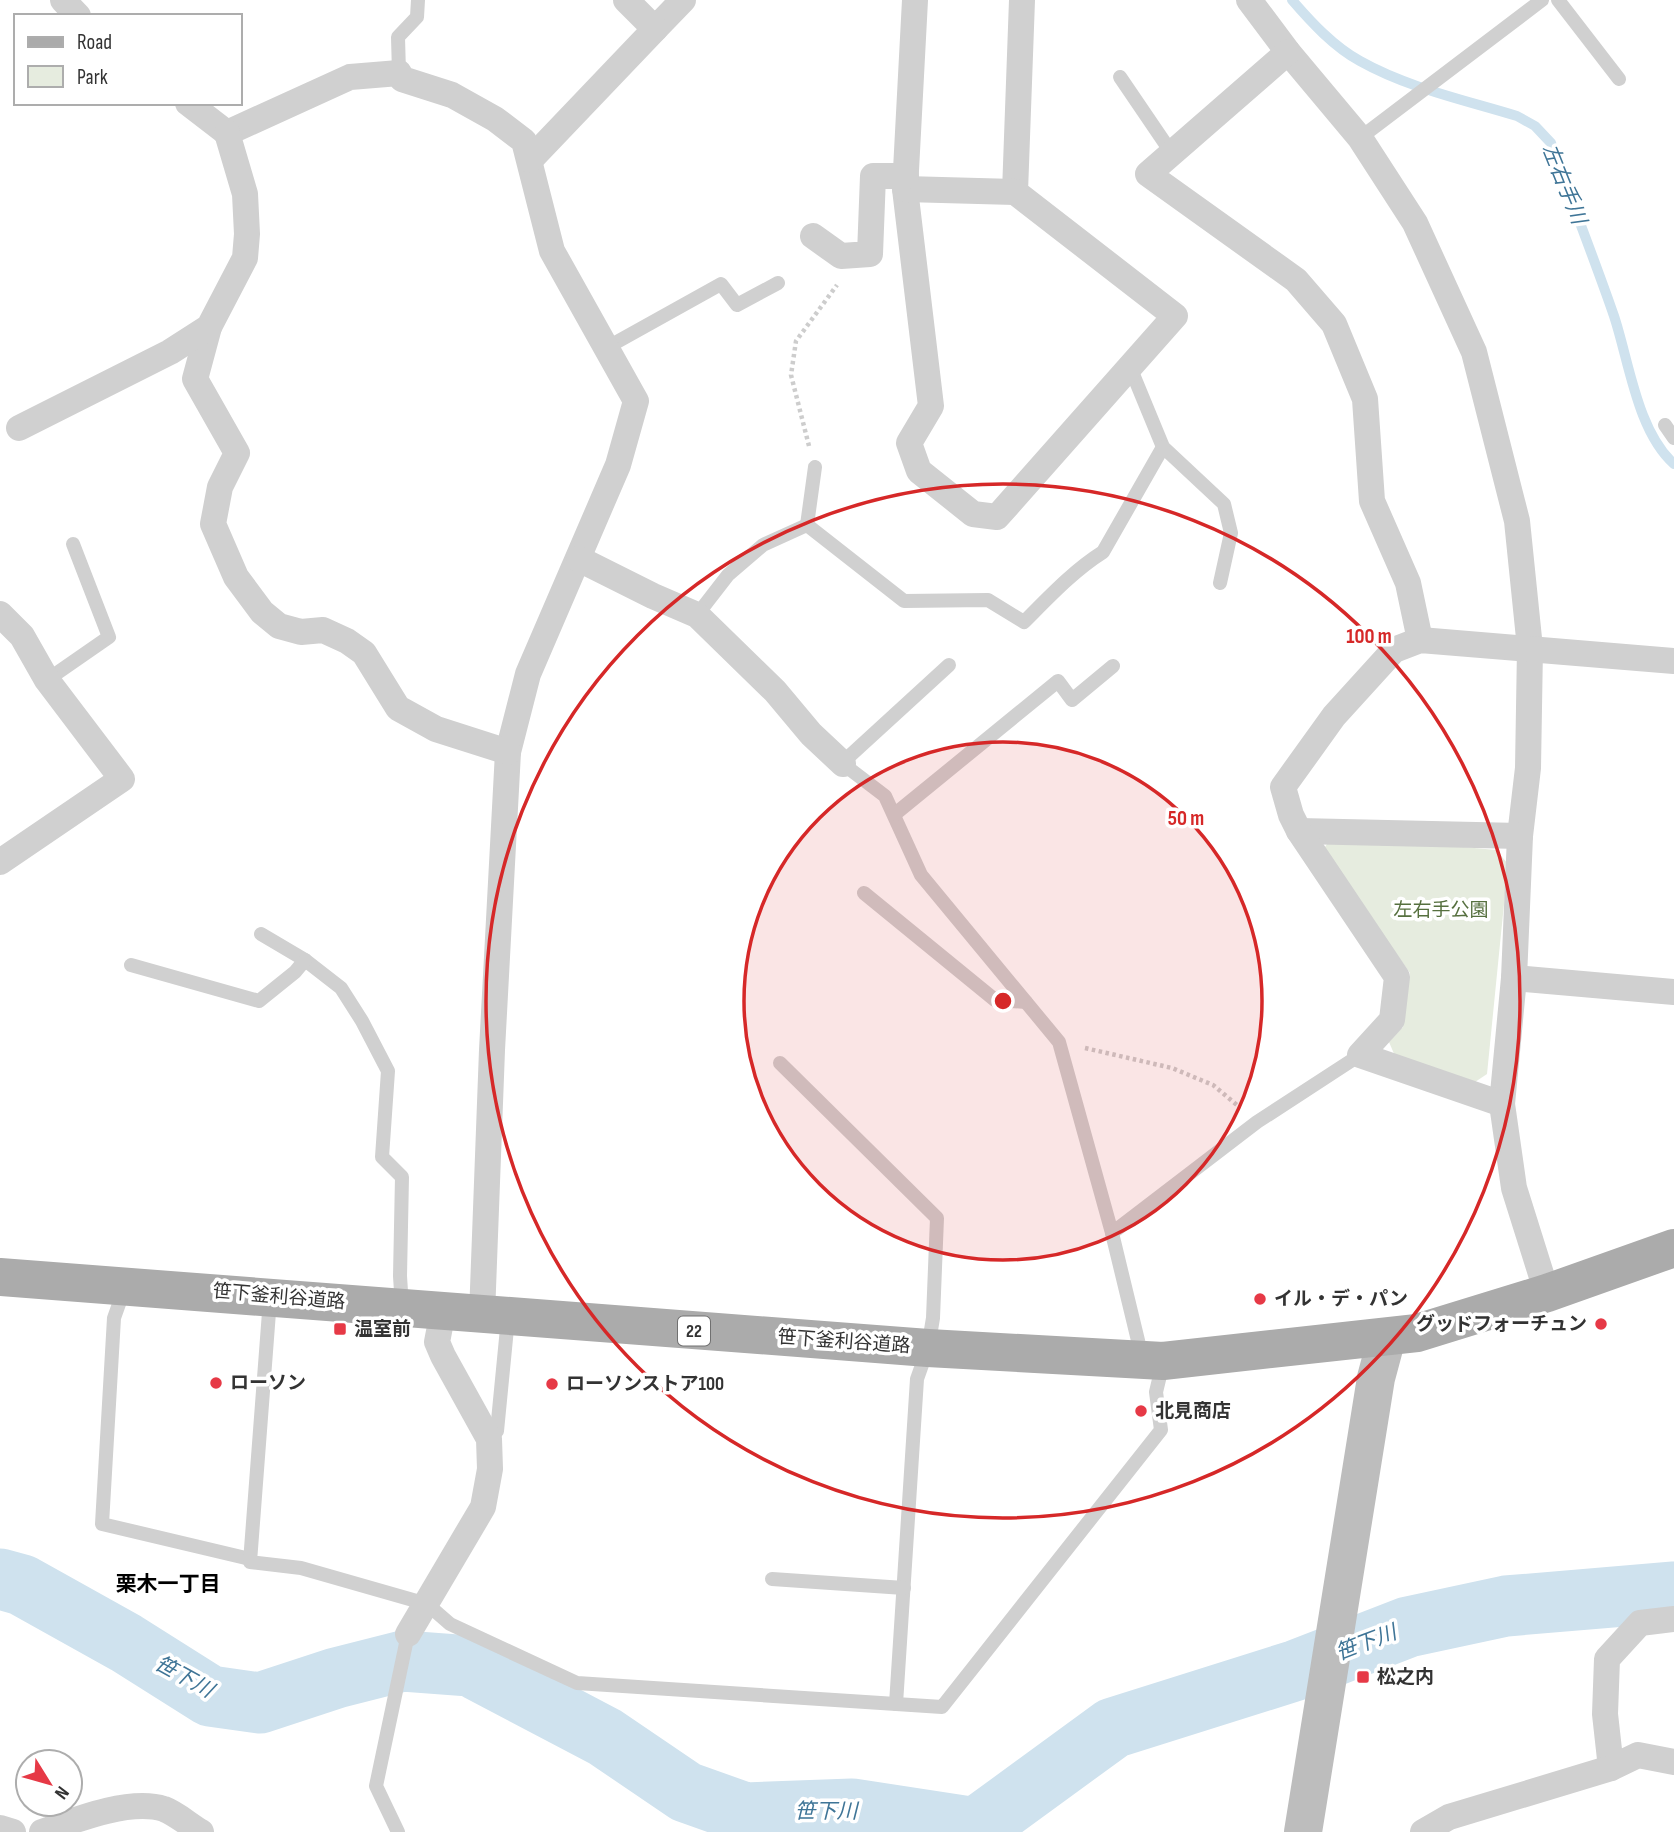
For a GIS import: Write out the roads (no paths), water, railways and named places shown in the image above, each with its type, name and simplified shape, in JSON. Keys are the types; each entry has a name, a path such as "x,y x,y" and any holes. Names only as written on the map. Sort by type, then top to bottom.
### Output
{"main road":[{"name":"笹下釜利谷道路","path":"0,1277 928,1348 1153,1362 1417,1333 1547,1293 1674,1248"}],"street":[{"path":"63,0 76,14"},
{"path":"626,0 655,29"},
{"path":"530,160 683,0"},
{"path":"813,236 841,256 870,254 873,176 905,182 1015,192 1175,316 998,517 973,514 919,471 909,443 931,406 905,182 915,0"},
{"path":"1015,192 1022,0"},
{"path":"1248,0 1360,138 1415,223 1474,352 1517,521 1530,648 1528,768 1520,835 1514,978 1502,1104 1514,1188 1547,1293"},
{"path":"1288,51 1148,174 1296,280 1335,324 1365,399 1372,501 1408,583 1420,639"},
{"path":"227,133 350,78 399,73 401,79 452,95 495,119 524,141 552,251 636,401 618,465 527,674 508,752 492,1050 495,1316"},
{"path":"191,105 227,133 245,194 247,234 244,258 209,327 195,379 237,453 220,487 213,523 236,577 262,612 279,626 301,632 323,630 347,641 364,653 398,708 436,729 508,752"},
{"path":"19,428 170,352 209,327"},
{"path":"579,559 697,615 775,691 811,734 842,763"},
{"path":"0,614 22,636 47,680 122,779 0,862"},
{"path":"1502,1104 1360,1055 1392,1020 1397,976 1299,831 1283,787 1334,716 1395,650 1420,639 1674,661"},
{"path":"1299,831 1520,835"},
{"path":"1514,978 1674,992"},
{"path":"408,1634 483,1507 489,1469 489,1439 437,1342 443,1311"},
{"path":"1304,1832 1376,1378 1387,1337"},
{"path":"1611,1768 1605,1714 1607,1659 1640,1623 1674,1619"},
{"path":"1423,1832 1449,1817 1611,1768 1638,1755 1674,1762"},
{"path":"42,1832 70,1821 141,1805 165,1810 201,1832"},
{"path":"0,1828 13,1832"}],"lane":[{"path":"399,73 398,37 417,16 418,0"},
{"path":"1360,138 1542,0"},
{"path":"1558,0 1619,79"},
{"path":"1120,77 1171,152"},
{"path":"606,348 721,284 737,305 778,283"},
{"path":"1130,368 1163,447 1224,505 1231,533 1220,583"},
{"path":"1665,425 1674,438"},
{"path":"807,525 904,601 988,600 1024,622 1061,584 1103,552 1163,447"},
{"path":"807,525 815,467"},
{"path":"697,615 728,575 763,545 807,525"},
{"path":"47,680 108,637 73,544"},
{"path":"126,1285 114,1318 102,1524 250,1559 250,1562 301,1568 427,1604 450,1624 577,1683 942,1707 1161,1430 1153,1362 1138,1335 1059,1042 921,875 886,796 842,763 949,665"},
{"path":"895,814 1058,681 1072,700 1114,666"},
{"path":"864,893 995,1000 1026,1002"},
{"path":"261,934 305,960 341,988 388,1071 382,1157 402,1177 402,1308"},
{"path":"131,965 259,1001 295,972 305,960"},
{"path":"1112,1233 1257,1122 1360,1055"},
{"path":"780,1063 937,1218 933,1318 928,1348 916,1379 897,1704"},
{"path":"250,1559 271,1296"},
{"path":"489,1439 497,1431 495,1316"},
{"path":"772,1580 904,1588"},
{"path":"398,1832 376,1786 408,1634"}],"waterway":[{"name":"左右手川","path":"1292,0 1332,41 1360,61 1397,79 1517,116 1535,126 1551,143 1614,316 1643,415 1661,450 1674,464"},
{"name":"笹下川","path":"0,1579 22,1585 126,1643 210,1696 260,1703 336,1678 403,1661 470,1666 605,1737 686,1792 745,1813 852,1809 976,1828 1113,1728 1297,1670 1408,1627 1506,1606 1674,1592"}],"place":[{"name":"イル・デ・パン","path":"1260,1299"},
{"name":"グッドフォーチュン","path":"1601,1324"},
{"name":"温室前","path":"340,1329"},
{"name":"ローソン","path":"216,1383"},
{"name":"ローソンストア100","path":"552,1384"},
{"name":"北見商店","path":"1141,1411"},
{"name":"松之内","path":"1363,1677"}],"district":[{"name":"栗木一丁目","path":"168,1584"}],"park label":[{"name":"左右手公園","path":"1441,910"}]}
